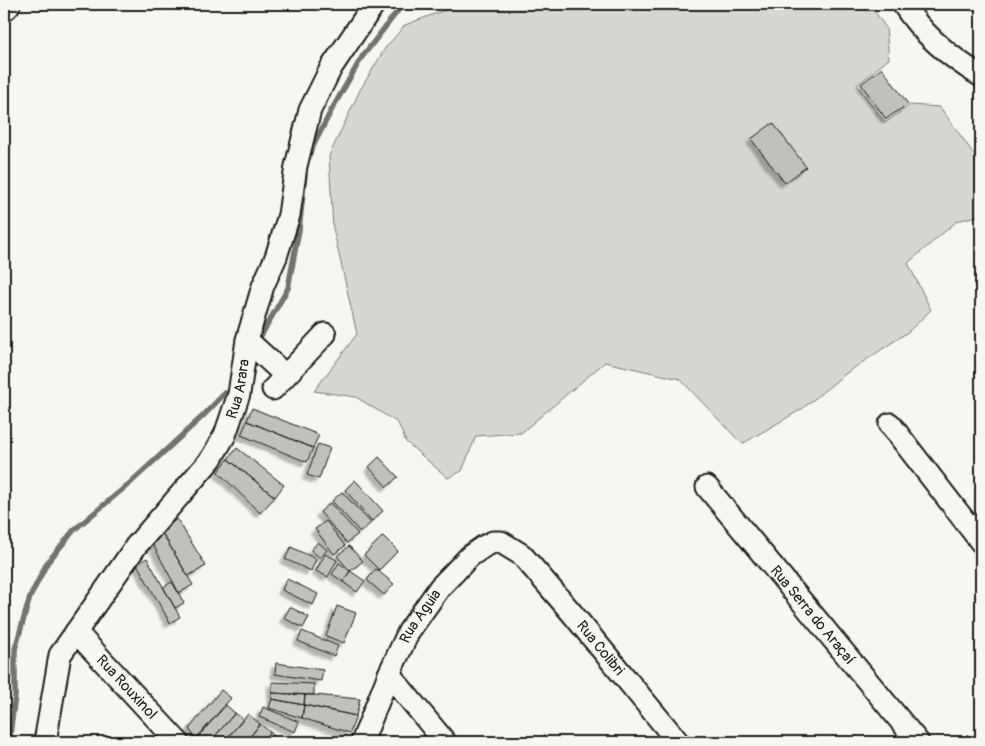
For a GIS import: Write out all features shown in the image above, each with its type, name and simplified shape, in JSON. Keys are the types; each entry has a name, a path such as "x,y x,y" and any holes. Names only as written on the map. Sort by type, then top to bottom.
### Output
{"street":[{"name":"Rua Arara","path":"45,742 60,655 136,546 211,459 225,435 239,394 247,340 263,286 276,257 289,215 296,166 310,110 331,68 374,4"},
{"path":"903,4 911,16 946,52 959,63 981,76"},
{"path":"247,340 279,382 325,334"},
{"path":"890,424 981,542"},
{"name":"Rua Serra do Araçaí","path":"707,487 918,742"},
{"name":"Rua Águia","path":"362,742 388,674 409,631 440,587 470,556 483,546 493,542 501,542 522,555"},
{"name":"Rua Colibri","path":"522,555 678,742"},
{"name":"Rua Rouxinol","path":"76,632 178,742"},
{"path":"388,674 444,742"}],"shaded area":[{"path":"461,4 870,4 886,28 889,59 857,85 885,123 910,105 940,107 981,164 981,215 957,221 908,263 931,310 908,332 845,374 802,409 742,444 680,379 605,362 521,433 476,436 462,471 448,478 406,442 398,423 356,397 314,391 357,334 333,228 329,156 360,90 386,47 405,25"}],"building":[{"path":"882,68 908,104 886,119 861,84"},
{"path":"773,123 806,167 785,183 751,139"},
{"path":"252,408 319,435 313,448 247,421"},
{"path":"247,421 313,448 307,462 241,435"},
{"path":"318,444 330,448 319,479 307,475"},
{"path":"237,448 284,485 275,497 228,459"},
{"path":"379,457 398,477 387,487 369,467"},
{"path":"228,459 275,497 260,513 218,472"},
{"path":"355,480 383,511 372,521 345,490"},
{"path":"342,492 371,523 360,532 332,501"},
{"path":"330,503 358,534 347,543 320,512"},
{"path":"177,519 206,566 188,576 161,531"},
{"path":"326,521 345,546 334,554 315,529"},
{"path":"161,531 193,585 179,593 151,541"},
{"path":"383,536 398,551 379,570 364,555"},
{"path":"318,542 327,550 320,558 311,550"},
{"path":"349,546 363,561 350,571 337,556"},
{"path":"291,547 316,559 311,571 285,559"},
{"path":"325,554 337,560 328,577 316,571"},
{"path":"147,558 180,617 170,623 137,564"},
{"path":"339,563 350,571 343,582 332,574"},
{"path":"376,569 394,584 384,595 367,580"},
{"path":"350,571 365,581 357,592 343,582"},
{"path":"287,579 318,594 313,605 282,590"},
{"path":"172,582 184,603 175,608 163,587"},
{"path":"337,606 356,613 344,643 326,636"},
{"path":"290,607 309,617 303,628 284,618"},
{"path":"302,631 338,646 334,656 298,641"},
{"path":"276,663 323,670 321,681 275,674"},
{"path":"272,682 314,684 314,695 272,693"},
{"path":"221,690 231,698 196,739 189,729"},
{"path":"272,693 305,695 304,705 272,699"},
{"path":"305,695 360,699 356,716 304,705"},
{"path":"272,699 304,705 302,718 269,708"},
{"path":"226,705 235,713 210,742 199,742 196,739"},
{"path":"304,705 356,716 350,733 302,718"},
{"path":"263,707 299,722 295,732 259,717"},
{"path":"235,713 243,719 224,742 210,742"},
{"path":"248,714 260,724 246,742 224,742"},
{"path":"260,724 270,732 262,742 246,742"},
{"path":"270,732 280,741 279,742 262,742"}],"waterway":[{"path":"308,156 362,57 403,4"},
{"path":"258,341 288,288 299,230 305,175"},
{"path":"9,742 15,696 15,649 30,597 47,563 74,530 130,483 203,416 225,393"}]}
